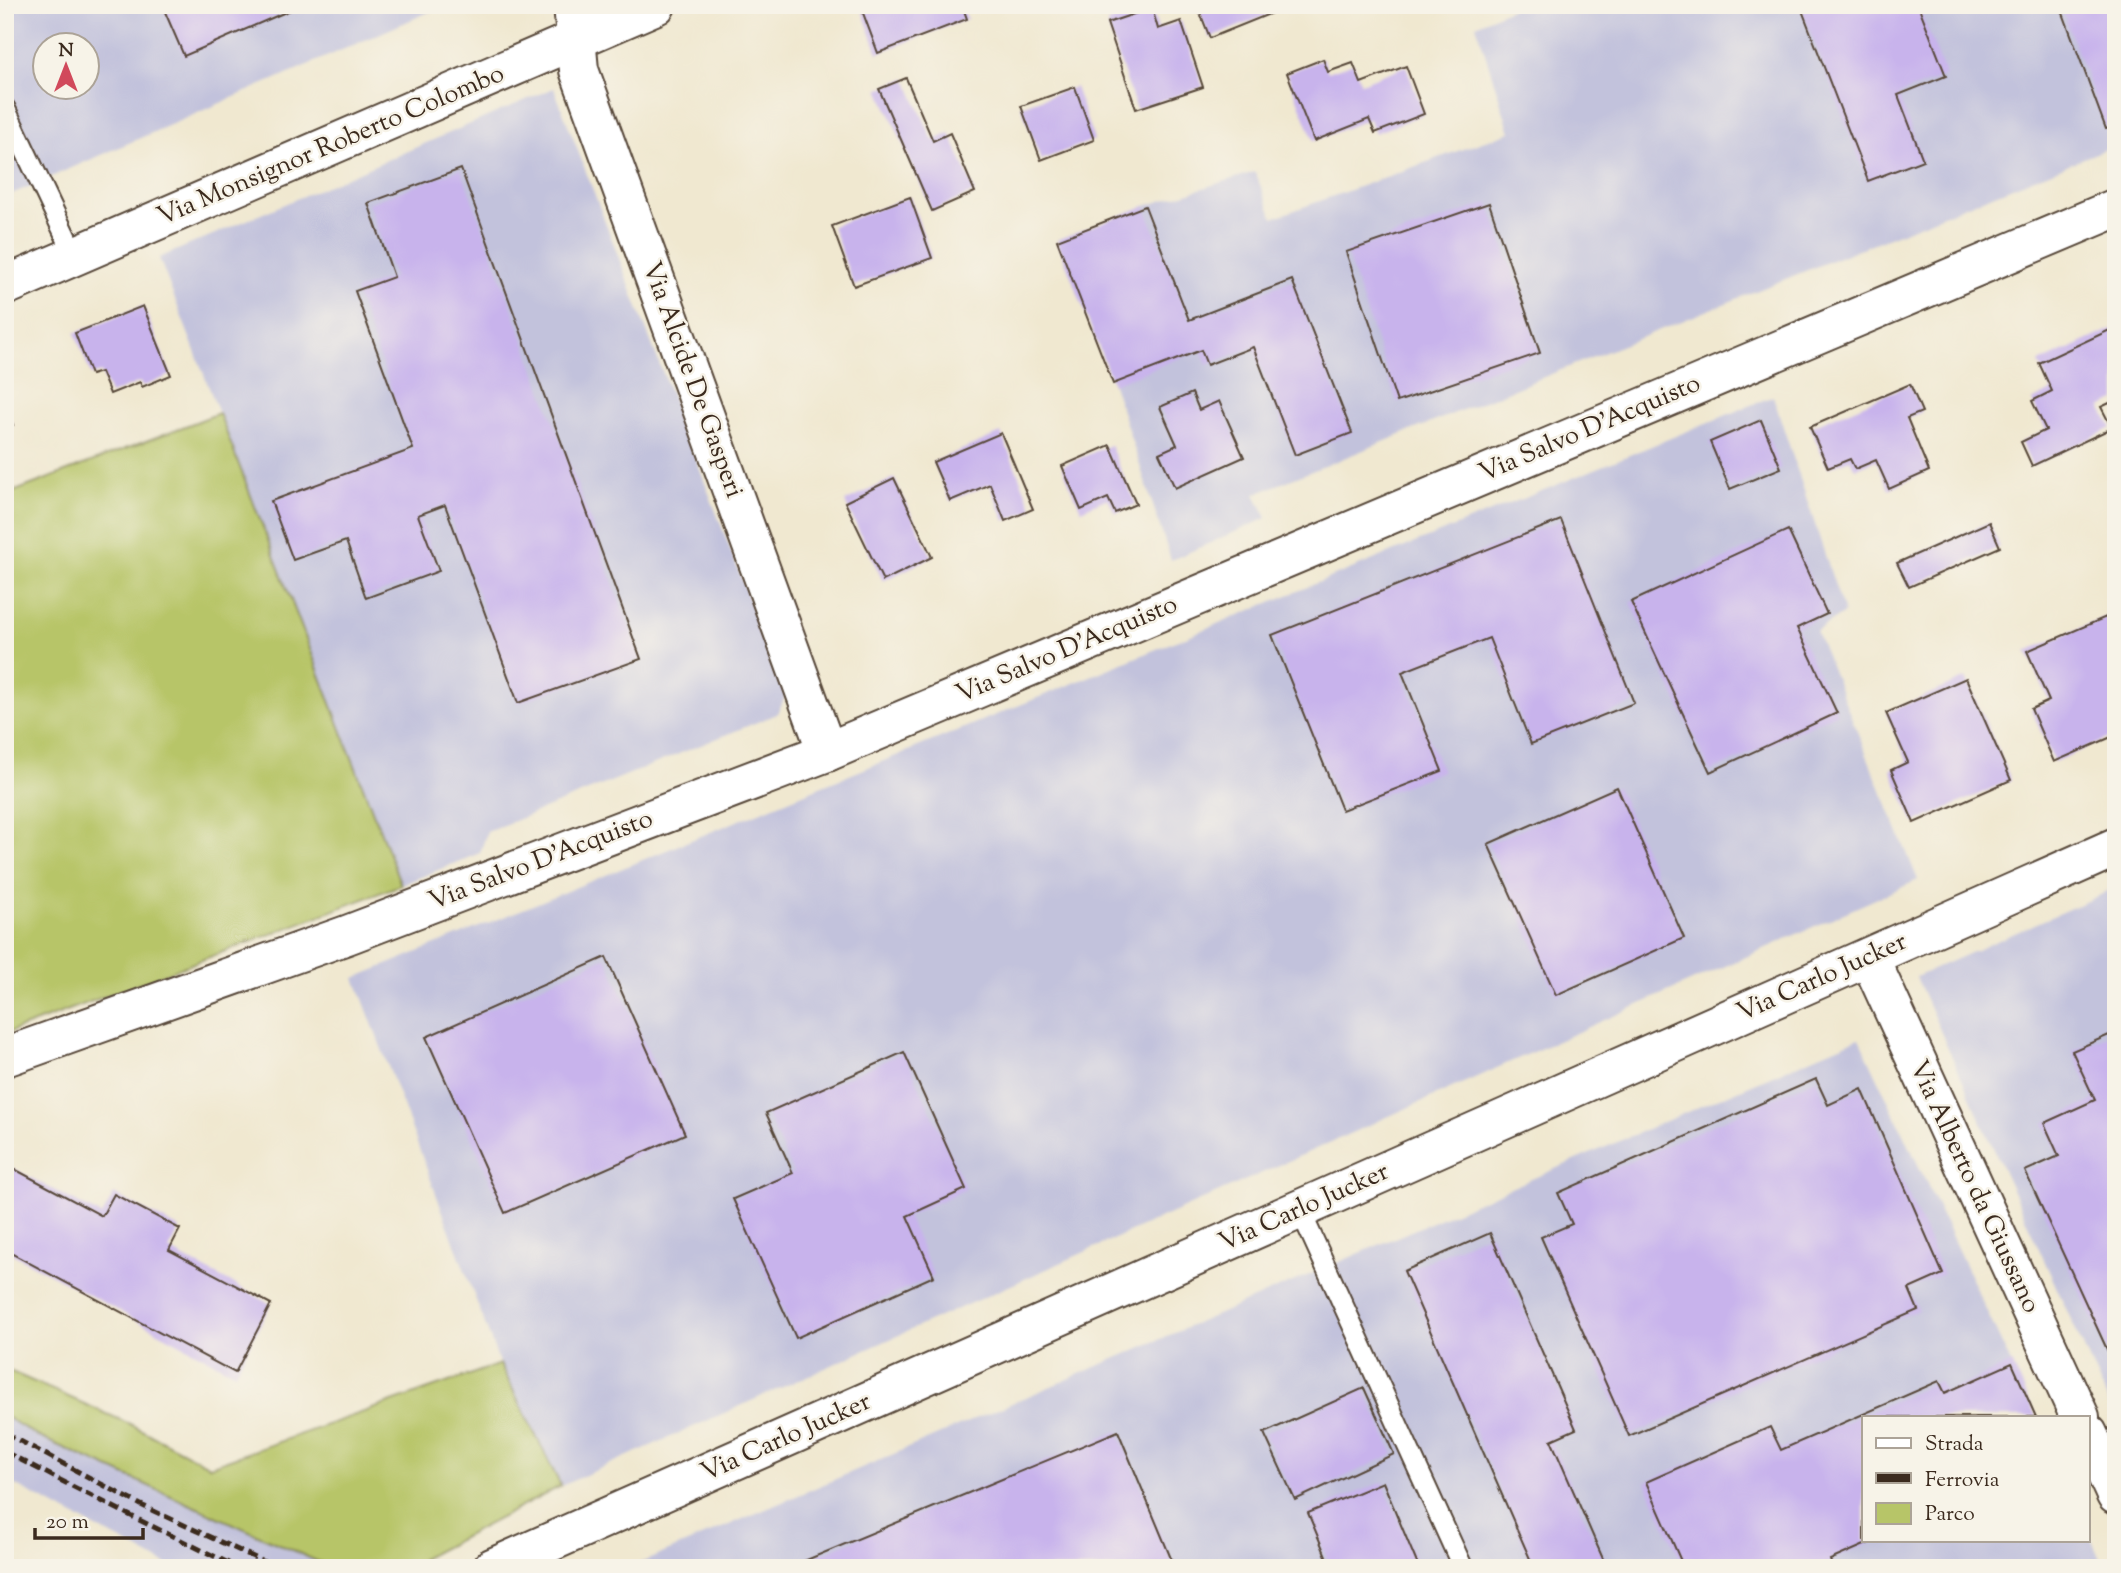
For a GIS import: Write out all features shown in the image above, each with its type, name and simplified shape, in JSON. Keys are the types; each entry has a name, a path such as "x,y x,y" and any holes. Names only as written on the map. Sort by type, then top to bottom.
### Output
{"street":[{"name":"Via Monsignor Roberto Colombo","path":"5,286 75,256 575,22 656,5"},
{"name":"Via Alcide De Gasperi","path":"575,22 579,70 827,751"},
{"name":"Via Salvo D'Acquisto","path":"5,1057 347,935 827,751 2116,208"},
{"name":"Via Carlo Jucker","path":"492,1568 2116,847"},
{"name":"Via Alberto da Giussano","path":"1869,957 2080,1416"},
{"path":"2090,1438 2116,1495"}],"lane":[{"path":"5,108 75,256"},
{"path":"1300,1210 1463,1568"}],"shaded area":[{"path":"5,5 445,5 5,197"},
{"path":"1519,5 2116,5 2116,145 1255,494 1267,518 1171,560 1113,384 1057,240 1145,206 1255,172 1273,218 1510,132 1476,25"},
{"path":"554,88 786,695 777,714 487,832 480,853 401,885 159,258"},
{"path":"1773,396 1844,613 1816,631 1918,880 561,1486 500,1364 355,978"},
{"path":"2116,888 2116,1419 1916,977"},
{"path":"1859,1038 2036,1416 1862,1416 1862,1542 2090,1542 2090,1536 2104,1568 629,1568"},
{"path":"5,1416 37,1436 332,1568 173,1568 5,1480"}],"green space":[{"path":"219,413 401,885 5,1034 5,495"},
{"path":"500,1364 561,1486 422,1559 434,1568 332,1568 37,1436 5,1416 5,1369 130,1424 210,1466"}],"building":[{"path":"162,5 302,5 184,56"},
{"path":"860,5 962,5 967,19 878,53"},
{"path":"1197,5 1269,5 1272,13 1210,38"},
{"path":"1800,5 1918,5 1946,76 1898,95 1923,160 1868,181"},
{"path":"2060,5 2116,5 2116,126 2106,129"},
{"path":"1152,8 1158,29 1181,21 1203,87 1136,109 1107,23"},
{"path":"1323,59 1328,72 1353,63 1361,83 1406,66 1424,114 1375,133 1369,119 1314,141 1287,73"},
{"path":"906,78 933,141 950,133 975,192 932,211 879,89"},
{"path":"1075,87 1094,140 1041,160 1021,106"},
{"path":"461,169 641,659 518,703 445,505 418,515 439,571 366,598 346,541 293,560 271,501 413,449 355,291 394,277 368,203"},
{"path":"910,197 932,258 854,286 832,226"},
{"path":"1489,203 1540,353 1397,402 1346,252"},
{"path":"1145,206 1189,320 1292,280 1352,433 1295,455 1253,347 1207,365 1201,350 1113,384 1057,240"},
{"path":"143,306 171,375 142,387 140,382 110,394 101,372 91,375 75,333"},
{"path":"2116,327 2116,400 2101,407 2112,428 2032,466 2021,442 2046,430 2032,401 2052,391 2039,363"},
{"path":"1910,384 1922,412 1907,418 1929,471 1889,489 1876,460 1855,469 1850,459 1828,468 1810,427"},
{"path":"1192,393 1199,410 1219,401 1244,457 1175,488 1159,453 1177,445 1160,407"},
{"path":"5,406 13,425 5,428"},
{"path":"1761,420 1781,468 1730,489 1710,442"},
{"path":"1001,433 1033,509 1005,521 990,484 950,501 933,462"},
{"path":"1110,445 1136,504 1115,513 1108,498 1081,510 1062,466"},
{"path":"894,478 932,557 883,581 845,502"},
{"path":"1561,520 1634,703 1531,744 1489,638 1402,672 1442,771 1342,810 1272,635"},
{"path":"1989,522 2000,547 1909,587 1897,563"},
{"path":"1788,530 1827,614 1797,628 1837,713 1710,772 1631,602"},
{"path":"2106,617 2116,639 2116,735 2054,762 2031,709 2049,701 2027,651"},
{"path":"1966,678 2011,780 1914,823 1891,770 1908,762 1886,713"},
{"path":"1617,787 1684,938 1556,995 1488,844"},
{"path":"606,957 685,1134 505,1213 426,1037"},
{"path":"2116,1032 2116,1369 2025,1171 2059,1156 2044,1123 2095,1100 2072,1051"},
{"path":"904,1052 966,1189 907,1216 934,1276 796,1338 733,1199 793,1173 766,1113"},
{"path":"1816,1079 1828,1105 1862,1089 1943,1274 1909,1289 1918,1310 1629,1436 1541,1237 1572,1224 1558,1193"},
{"path":"5,1164 102,1216 114,1194 180,1229 169,1250 271,1304 235,1373 5,1250"},
{"path":"1490,1233 1576,1429 1551,1440 1607,1568 1534,1568 1404,1271"},
{"path":"2012,1363 2036,1416 1862,1416 1862,1542 1871,1542 1830,1560 1833,1568 1684,1568 1646,1482 1770,1427 1781,1450 1939,1381 1945,1393"},
{"path":"1364,1388 1394,1454 1295,1500 1264,1433"},
{"path":"1118,1431 1175,1568 807,1568 804,1561"},
{"path":"1383,1482 1419,1568 1331,1568 1308,1513"}],"railway":[{"path":"5,1433 143,1506 277,1568"},
{"path":"5,1452 239,1568"}]}
